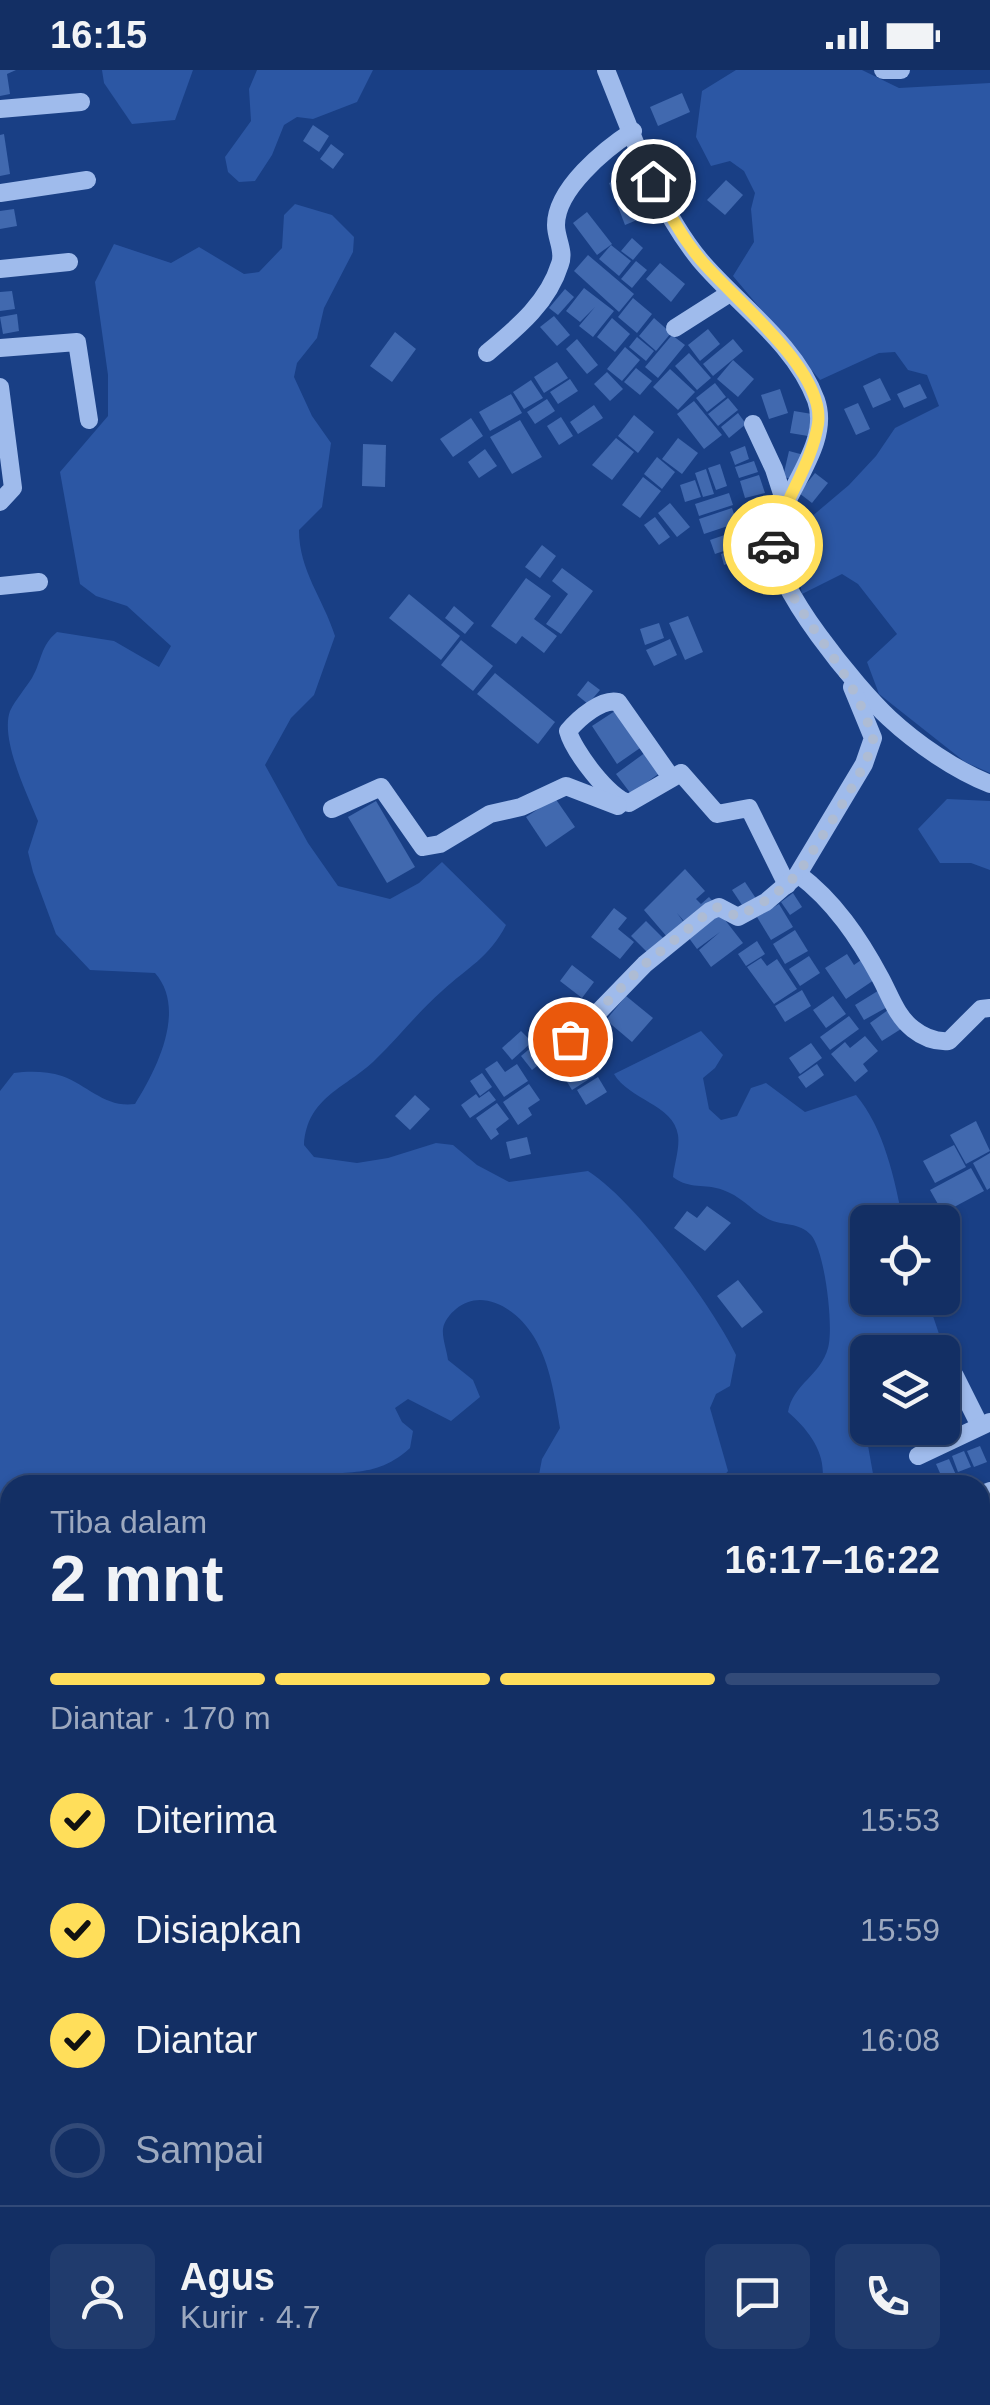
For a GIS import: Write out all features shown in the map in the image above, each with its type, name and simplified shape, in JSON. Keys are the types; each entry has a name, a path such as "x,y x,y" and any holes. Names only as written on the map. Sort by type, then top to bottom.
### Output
{"street":[{"path":"606,70 666,210 699,258 799,368 816,402 818,424 810,452 778,520 773,546 801,610 841,664 890,719 962,772 990,784"},
{"path":"883,70 901,70"},
{"path":"0,109 80,102"},
{"path":"487,353 530,316 559,267 562,258 556,221 567,196 603,151 633,131"},
{"path":"0,193 86,180"},
{"path":"0,269 70,262"},
{"path":"675,328 730,293"},
{"path":"0,348 77,342 88,420"},
{"path":"0,387 13,488 0,502"},
{"path":"753,424 786,506"},
{"path":"0,586 39,582"},
{"path":"549,1053 578,1033 645,964 710,911 718,907 738,917 792,880 864,764 873,738 841,664"},
{"path":"629,803 614,798 569,736 572,725 600,705 608,700 618,702 670,776"},
{"path":"332,809 381,787 423,847 440,844 490,814 520,808 566,786 616,806 629,803 670,776 685,774 717,814 749,808 792,880 821,891 836,909 912,1029 939,1042 949,1041 981,1009 990,1008"},
{"path":"918,1456 985,1424 960,1382"}],"shaded area":[{"path":"102,70 193,70 175,120 132,124 104,83"},
{"path":"257,70 373,70 357,102 313,119 297,117 284,125 272,155 255,181 239,182 228,172 225,157 251,121 249,89"},
{"path":"736,70 862,70 899,88 990,83 990,773 965,762 879,694 867,662 897,634 858,584 842,574 802,594 791,534 849,485 895,428 939,406 927,375 908,370 895,352 879,353 820,380 733,276 754,242 751,209 755,193 744,171 730,161 711,166 696,137 702,91"},
{"path":"295,204 332,215 354,237 353,252 324,308 317,338 297,363 294,377 312,416 331,443 322,507 299,530 307,572 335,636 314,695 291,718 265,765 308,843 338,886 390,899 419,883 442,862 506,925 485,954 433,999 376,1059 320,1104 312,1115 304,1145 314,1157 357,1163 436,1143 453,1145 477,1165 509,1182 588,1171 607,1185 670,1255 736,1355 730,1386 716,1394 710,1408 728,1471 725,1475 539,1475 542,1459 560,1428 548,1369 540,1347 519,1318 500,1305 477,1300 454,1311 446,1320 443,1333 448,1360 473,1380 480,1397 451,1421 408,1399 395,1408 402,1422 413,1431 410,1448 380,1467 325,1475 0,1475 0,1091 14,1073 44,1072 72,1080 115,1103 135,1104 159,1057 169,1021 164,988 155,973 90,970 56,934 28,852 38,821 16,766 9,736 10,711 57,632 114,641 159,667 171,646 127,606 96,596 80,584 60,472 108,416 108,375 95,282 114,244 171,263 199,247 244,274 259,272 282,248 284,215"},
{"path":"947,799 990,801 990,870 971,863 940,863 918,829"},
{"path":"701,1031 723,1055 703,1078 709,1109 721,1120 737,1116 751,1088 766,1083 805,1112 856,1095 866,1108 881,1139 899,1205 850,1205 850,1315 933,1315 939,1334 850,1335 850,1445 868,1445 873,1475 823,1475 815,1444 788,1412 795,1394 824,1357 830,1338 824,1273 811,1235 801,1228 768,1219 729,1193 685,1184 673,1177 678,1140 675,1125 660,1109 614,1074"}],"building":[{"path":"0,70 16,70 7,74 10,94 0,96"},
{"path":"682,93 690,112 658,126 650,107"},
{"path":"313,125 329,136 319,152 303,141"},
{"path":"4,134 10,174 0,176 0,135"},
{"path":"331,144 344,154 333,169 320,159"},
{"path":"666,149 678,175 659,183 648,157"},
{"path":"629,175 649,215 625,225 609,183"},
{"path":"726,180 743,195 725,215 707,200"},
{"path":"14,209 17,226 0,229 0,211"},
{"path":"587,212 612,244 597,255 573,223"},
{"path":"632,238 643,248 633,260 621,251"},
{"path":"611,245 631,261 619,276 599,259"},
{"path":"588,255 634,294 619,312 574,271"},
{"path":"636,261 647,270 632,288 621,279"},
{"path":"660,263 685,284 671,302 646,279"},
{"path":"584,288 614,311 593,337 579,326 595,307 580,322 566,311"},
{"path":"565,289 574,297 558,315 549,308"},
{"path":"12,291 15,309 0,311 0,292"},
{"path":"633,298 652,314 637,333 618,317"},
{"path":"17,314 19,331 3,334 0,317"},
{"path":"554,316 570,335 557,346 540,327"},
{"path":"612,318 630,334 615,352 597,337"},
{"path":"654,318 671,333 656,351 639,336"},
{"path":"708,329 720,344 700,361 688,345"},
{"path":"395,332 416,349 392,382 370,366"},
{"path":"672,335 685,345 658,378 645,367"},
{"path":"637,337 654,351 646,361 629,347"},
{"path":"577,339 598,365 587,374 566,349"},
{"path":"733,339 743,351 713,376 703,364"},
{"path":"625,347 640,360 622,381 607,369"},
{"path":"689,353 711,378 697,390 675,366"},
{"path":"733,360 754,379 738,397 717,379"},
{"path":"557,362 568,378 544,393 534,377"},
{"path":"636,368 652,381 640,395 624,382"},
{"path":"670,369 695,392 678,410 653,387"},
{"path":"607,372 623,389 610,401 594,384"},
{"path":"880,378 891,400 873,408 863,386"},
{"path":"570,379 578,391 558,404 550,392"},
{"path":"531,380 543,398 524,409 513,392"},
{"path":"715,383 726,397 707,412 696,398"},
{"path":"920,384 927,398 904,408 897,394"},
{"path":"780,389 788,413 769,419 761,395"},
{"path":"511,394 522,413 490,431 479,412"},
{"path":"728,398 738,410 718,426 708,414"},
{"path":"547,399 555,411 535,424 527,412"},
{"path":"694,401 722,435 704,449 677,414"},
{"path":"858,403 870,429 856,435 844,409"},
{"path":"594,405 603,418 578,434 570,422"},
{"path":"794,411 812,414 808,436 790,433"},
{"path":"738,413 746,424 729,438 721,427"},
{"path":"634,415 654,432 638,453 618,436"},
{"path":"561,417 573,436 559,445 547,426"},
{"path":"471,418 483,436 453,457 440,439"},
{"path":"520,420 542,457 512,474 490,437"},
{"path":"616,438 634,452 612,480 592,465"},
{"path":"678,438 698,453 682,474 662,459"},
{"path":"363,444 386,445 385,487 362,486"},
{"path":"745,446 749,459 735,465 730,452"},
{"path":"485,449 497,466 479,478 468,462"},
{"path":"789,451 804,455 797,480 783,477"},
{"path":"657,457 675,472 662,489 644,474"},
{"path":"754,461 758,472 739,478 735,467"},
{"path":"720,464 727,486 716,490 708,468"},
{"path":"706,469 714,494 703,497 695,473"},
{"path":"815,473 828,483 812,503 799,493"},
{"path":"759,475 765,493 745,498 740,481"},
{"path":"643,477 661,491 640,518 622,505"},
{"path":"695,480 701,497 685,502 680,485"},
{"path":"729,493 733,505 699,516 695,504"},
{"path":"670,503 690,527 677,537 658,513"},
{"path":"732,508 737,523 704,534 699,519"},
{"path":"655,517 670,537 659,545 644,525"},
{"path":"739,530 744,544 715,554 710,540"},
{"path":"542,545 556,556 540,578 525,567"},
{"path":"744,546 748,557 724,565 721,554"},
{"path":"562,568 593,591 561,634 546,624 568,594 552,581"},
{"path":"526,578 551,596 534,619 557,636 544,653 522,636 516,644 491,626"},
{"path":"409,594 460,636 441,660 389,618"},
{"path":"454,606 474,623 465,634 445,618"},
{"path":"688,616 703,652 685,660 669,623"},
{"path":"659,623 664,638 645,645 640,629"},
{"path":"670,639 677,655 654,666 646,650"},
{"path":"461,640 493,666 473,691 441,665"},
{"path":"495,673 555,722 538,744 477,694"},
{"path":"588,681 600,690 588,704 577,695"},
{"path":"618,709 643,746 617,764 592,726"},
{"path":"646,752 661,772 631,794 616,774"},
{"path":"555,798 575,827 546,847 526,817"},
{"path":"376,801 415,867 387,883 348,817"},
{"path":"685,869 705,891 696,899 701,904 709,897 715,904 689,927 677,913 685,924 668,938 644,910"},
{"path":"745,882 759,903 746,911 732,890"},
{"path":"793,893 802,907 790,915 781,902"},
{"path":"779,904 793,927 771,940 757,917"},
{"path":"614,908 627,918 618,929 634,942 620,959 591,937"},
{"path":"718,911 743,943 711,967 699,950 720,932 697,949 686,934"},
{"path":"646,921 667,942 652,957 631,936"},
{"path":"795,930 808,951 785,964 773,944"},
{"path":"757,941 765,954 746,966 738,954"},
{"path":"847,954 854,965 861,960 874,980 846,999 825,968"},
{"path":"809,956 820,973 800,986 789,969"},
{"path":"761,958 767,966 777,959 797,989 774,1004 747,967"},
{"path":"572,965 594,982 582,998 560,981"},
{"path":"881,989 891,1005 864,1020 855,1005"},
{"path":"802,990 811,1006 785,1022 775,1006"},
{"path":"626,996 653,1018 632,1042 606,1020"},
{"path":"833,996 846,1014 826,1028 813,1010"},
{"path":"888,1010 901,1029 882,1041 870,1023"},
{"path":"849,1016 859,1029 830,1050 820,1037"},
{"path":"521,1031 532,1042 512,1060 502,1048"},
{"path":"865,1036 878,1051 863,1064 868,1071 855,1082 831,1054 845,1042 850,1048"},
{"path":"811,1043 822,1058 800,1074 789,1058"},
{"path":"534,1045 546,1059 532,1070 521,1056"},
{"path":"497,1061 505,1072 517,1064 528,1081 504,1097 485,1069"},
{"path":"585,1063 594,1076 572,1090 564,1077"},
{"path":"817,1064 824,1075 806,1088 798,1077"},
{"path":"482,1073 492,1087 480,1096 470,1081"},
{"path":"598,1077 607,1092 586,1105 577,1090"},
{"path":"529,1084 540,1100 528,1108 532,1115 518,1125 503,1102"},
{"path":"489,1091 496,1100 470,1118 461,1105 476,1094 479,1098"},
{"path":"415,1095 430,1109 410,1130 395,1116"},
{"path":"497,1103 509,1119 496,1129 499,1134 491,1140 476,1118"},
{"path":"976,1121 990,1151 966,1164 950,1135"},
{"path":"527,1137 531,1154 510,1159 506,1142"},
{"path":"954,1145 966,1167 935,1183 923,1161"},
{"path":"990,1153 990,1188 987,1190 973,1163"},
{"path":"971,1168 984,1191 958,1205 938,1205 930,1190"},
{"path":"707,1206 731,1223 705,1251 674,1228 687,1211 697,1218"},
{"path":"738,1280 763,1312 742,1328 717,1296"},
{"path":"980,1446 987,1462 974,1467 967,1451"},
{"path":"964,1451 971,1467 958,1472 952,1456"},
{"path":"949,1459 956,1475 941,1475 936,1464"}],"way so far":[{"path":"570,1039 645,964 710,911 718,907 738,917 787,885 798,874 864,764 873,738 860,704 841,664 786,585 773,545"}],"route":[{"path":"653,181 666,210 699,258 774,337 799,368 816,402 818,424 810,452 802,477 778,520 773,545"}]}
